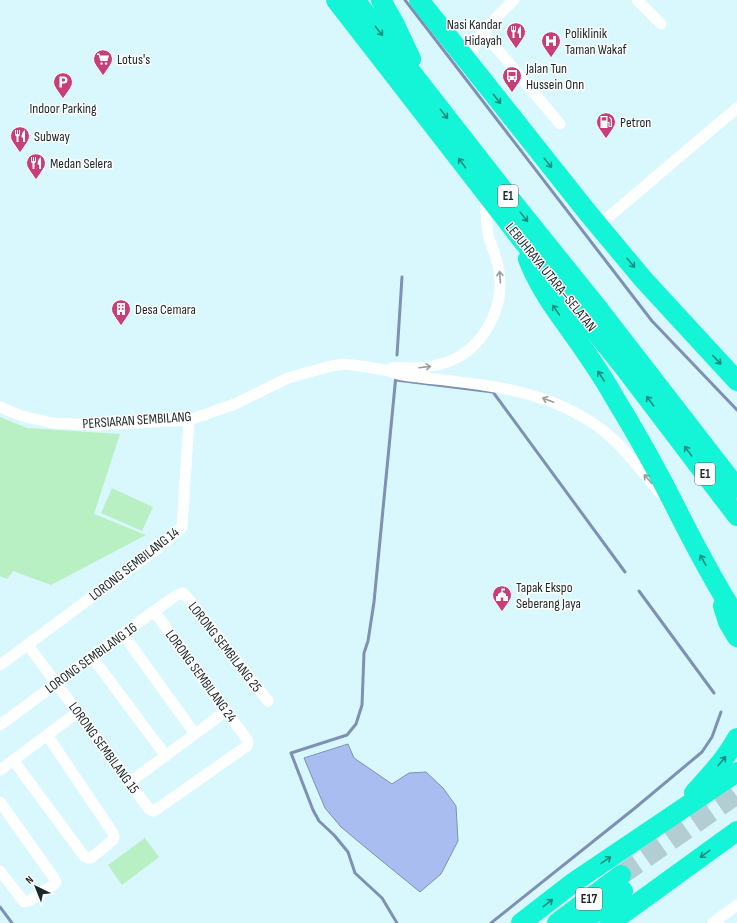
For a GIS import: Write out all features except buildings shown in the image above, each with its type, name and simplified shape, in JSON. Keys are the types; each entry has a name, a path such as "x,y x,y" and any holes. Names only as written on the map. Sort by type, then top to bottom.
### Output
{"highway":[{"name":"LEBUHRAYA UTARA–SELATAN","path":"336,0 485,193 623,366 737,488"},
{"name":"LEBUHRAYA UTARA–SELATAN","path":"355,0 543,241 597,307 680,427 737,516"},
{"path":"381,0 409,54 420,84"},
{"path":"419,0 546,161 643,279 737,382"},
{"path":"522,240 530,265 539,285 613,394 676,507 696,548 737,618"},
{"path":"722,594 724,612 737,637"},
{"path":"678,812 725,757 737,738"},
{"path":"521,923 574,882 737,772"},
{"path":"610,923 737,831"},
{"name":"E17","path":"557,923 625,880 580,923"}],"street":[{"path":"473,68 471,53 475,44 483,32 514,0"},
{"path":"637,0 661,24"},
{"path":"446,34 457,41 464,42 470,41 483,32"},
{"path":"483,32 560,124"},
{"path":"599,225 737,108"},
{"path":"386,370 398,367 417,368 431,366 453,360 469,350 488,329 496,310 500,292 500,272 488,234 485,193"},
{"name":"PERSIARAN SEMBILANG","path":"0,407 22,416 52,423 97,425 189,420 235,404 288,378 331,366 344,364 386,370"},
{"path":"386,370 409,376 508,389 540,397 565,407 592,423 612,438 634,461 662,495 676,507"},
{"name":"LORONG SEMBILANG 14","path":"0,665 158,548 182,527 189,420"},
{"name":"LORONG SEMBILANG 16","path":"0,725 123,634 182,593"},
{"name":"LORONG SEMBILANG 25","path":"182,593 187,597 268,701"},
{"name":"LORONG SEMBILANG 24","path":"153,811 247,746 248,743 154,612"},
{"path":"123,634 195,734"},
{"name":"LORONG SEMBILANG 15","path":"28,645 149,808 153,811"},
{"path":"92,657 166,756"},
{"path":"130,782 226,711"},
{"path":"0,770 78,712"},
{"path":"13,760 84,856 91,858 113,840 113,833 47,735"},
{"path":"0,802 56,882 31,900 24,902 0,871"},
{"path":"713,923 737,905"}],"green space":[{"path":"0,417 27,428 120,434 94,514 146,535 51,585 13,571 7,579 0,576"},
{"path":"112,488 153,507 142,531 101,513"},
{"path":"145,838 159,857 122,885 108,865"}],"water":[{"path":"348,744 354,758 392,784 409,773 426,772 443,788 456,806 458,841 441,874 420,892 341,827 325,808 304,758"}],"waterway":[{"path":"405,0 652,321 737,410"},
{"path":"397,355 402,277"},
{"path":"396,375 374,602 368,641 364,653 362,705 356,724 347,735 291,753 313,810 319,821 334,835 348,852 355,873 382,898 397,923"},
{"path":"396,380 493,392 625,572"},
{"path":"639,591 714,693"},
{"path":"491,923 635,808 702,752 712,737 721,712"},
{"path":"0,907 12,923"}],"tunnel":[{"path":"621,875 737,794"}],"place":[{"name":"Nasi Kandar Hidayah","path":"516,49"},
{"name":"Poliklinik Taman Wakaf","path":"551,58"},
{"name":"Lotus's","path":"103,76"},
{"name":"Jalan Tun Hussein Onn","path":"512,93"},
{"name":"Indoor Parking","path":"63,99"},
{"name":"Petron","path":"606,139"},
{"name":"Subway","path":"20,153"},
{"name":"Medan Selera","path":"36,180"},
{"name":"Desa Cemara","path":"121,326"},
{"name":"Tapak Ekspo Seberang Jaya","path":"502,612"}]}
